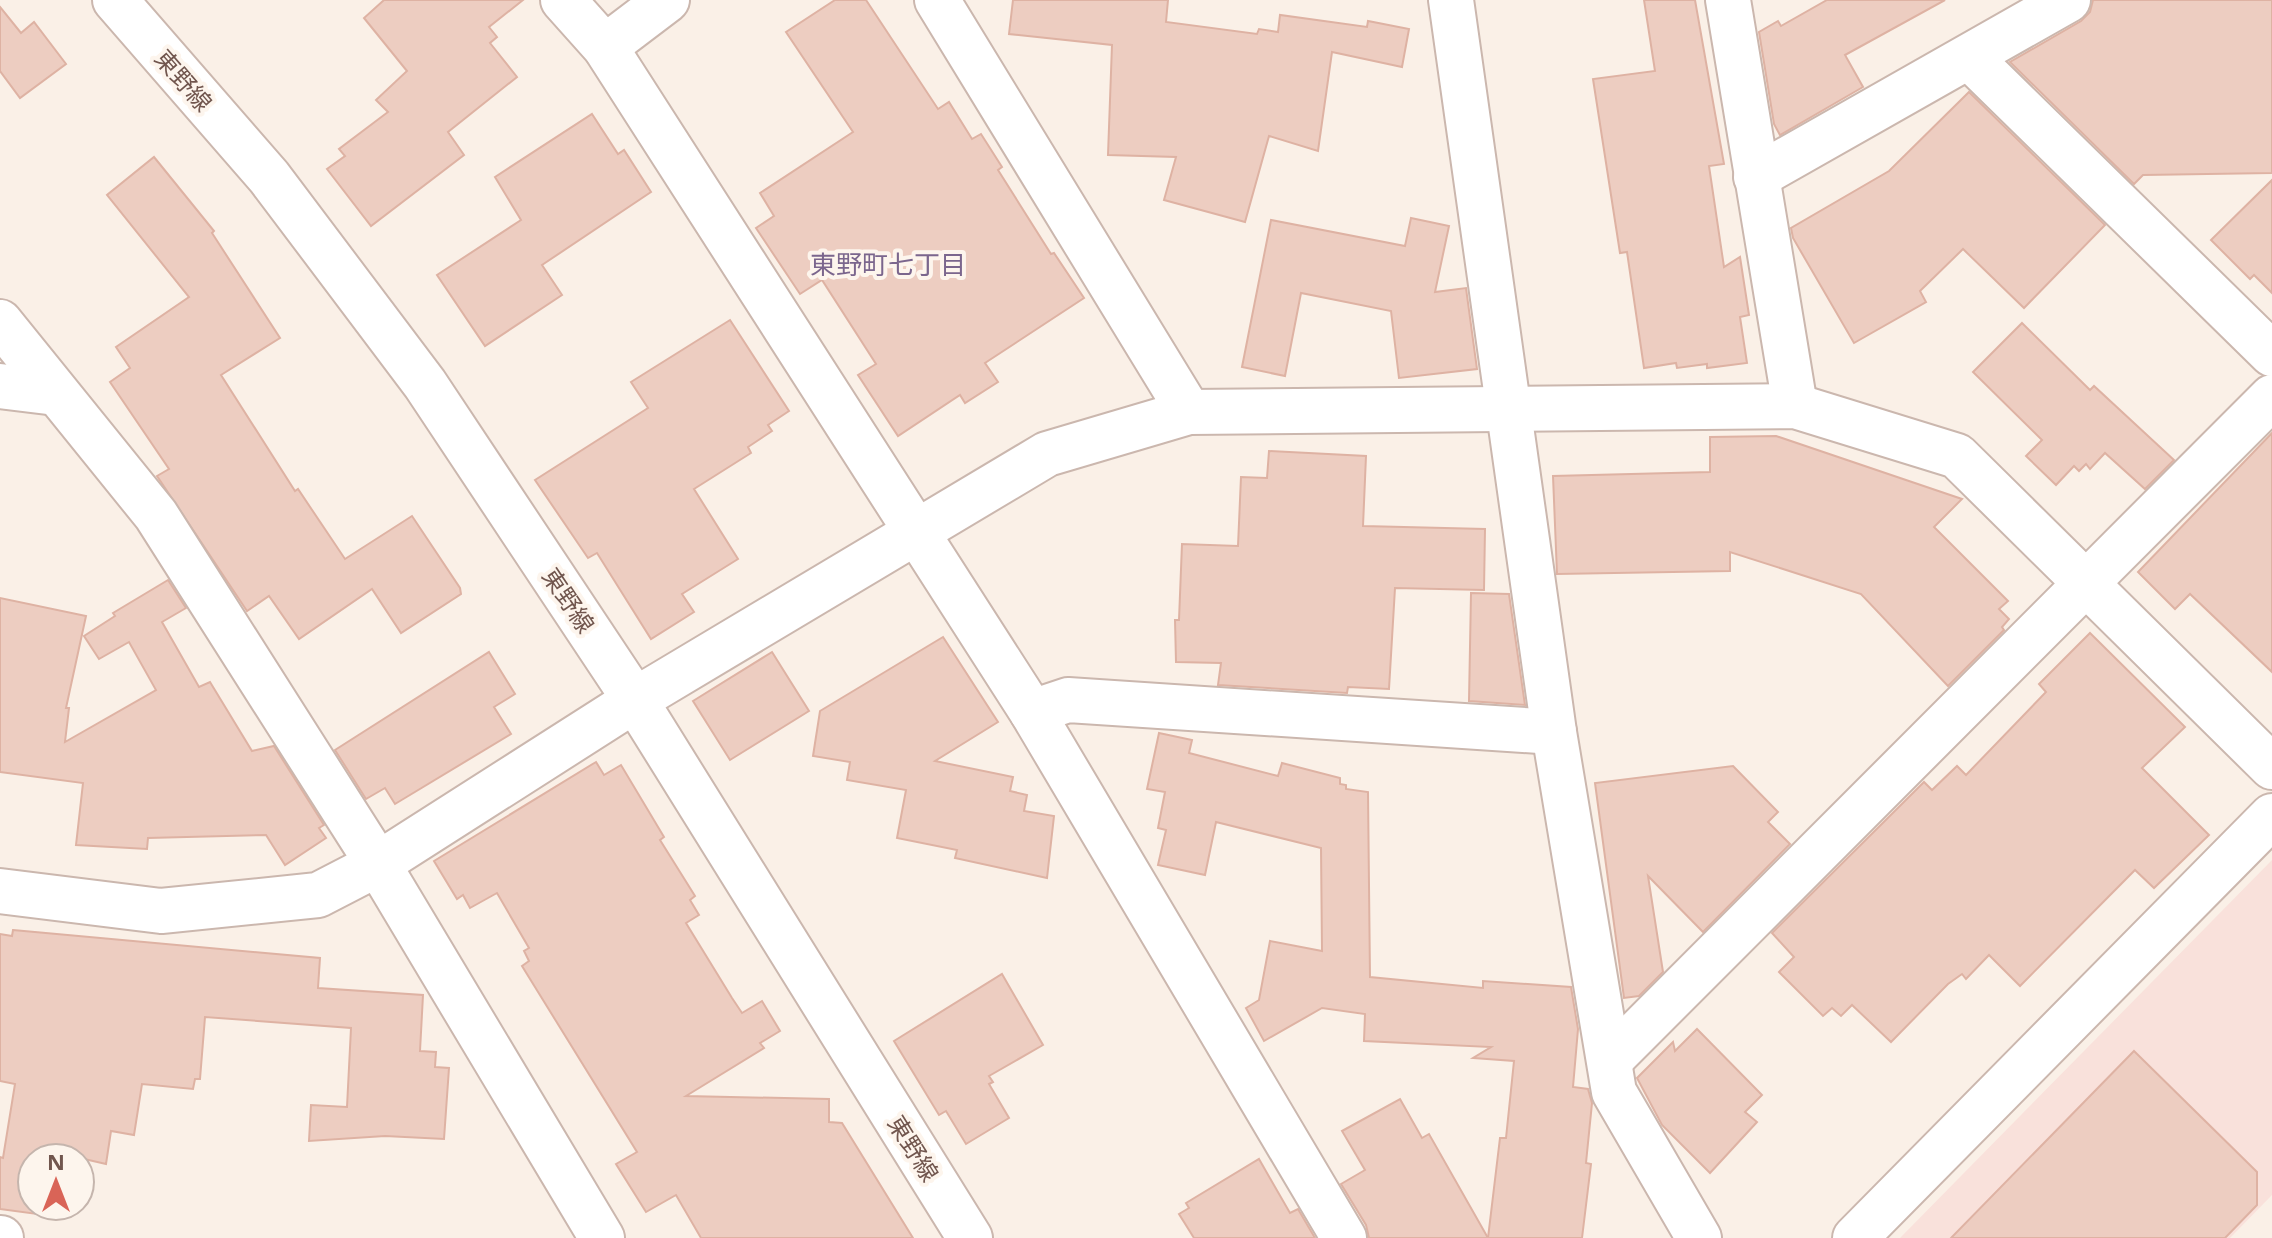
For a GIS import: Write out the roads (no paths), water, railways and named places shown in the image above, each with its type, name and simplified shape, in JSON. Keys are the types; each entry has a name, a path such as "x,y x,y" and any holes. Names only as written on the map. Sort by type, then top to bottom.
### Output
{"street":[{"name":"東野線","path":"115,0 269,177 416,372 635,700 970,1238"},
{"path":"563,0 605,47 1032,712 1344,1238"},
{"path":"605,47 667,0"},
{"path":"937,0 1189,412"},
{"path":"1451,0 1554,732 1614,1092 1699,1238"},
{"path":"1728,0 1795,406"},
{"path":"1756,177 2068,0"},
{"path":"1970,58 2272,354"},
{"path":"0,322 156,515 378,864 602,1238"},
{"path":"0,386 56,393"},
{"path":"1610,1060 2272,397"},
{"path":"0,891 161,911 318,895 378,864 635,700 1047,454 1189,412 1795,406 1957,456 2272,767"},
{"path":"1032,712 1068,700 1554,732"},
{"path":"1855,1238 2272,816"}],"district":[{"name":"東野町七丁目","path":"888,264"}]}
